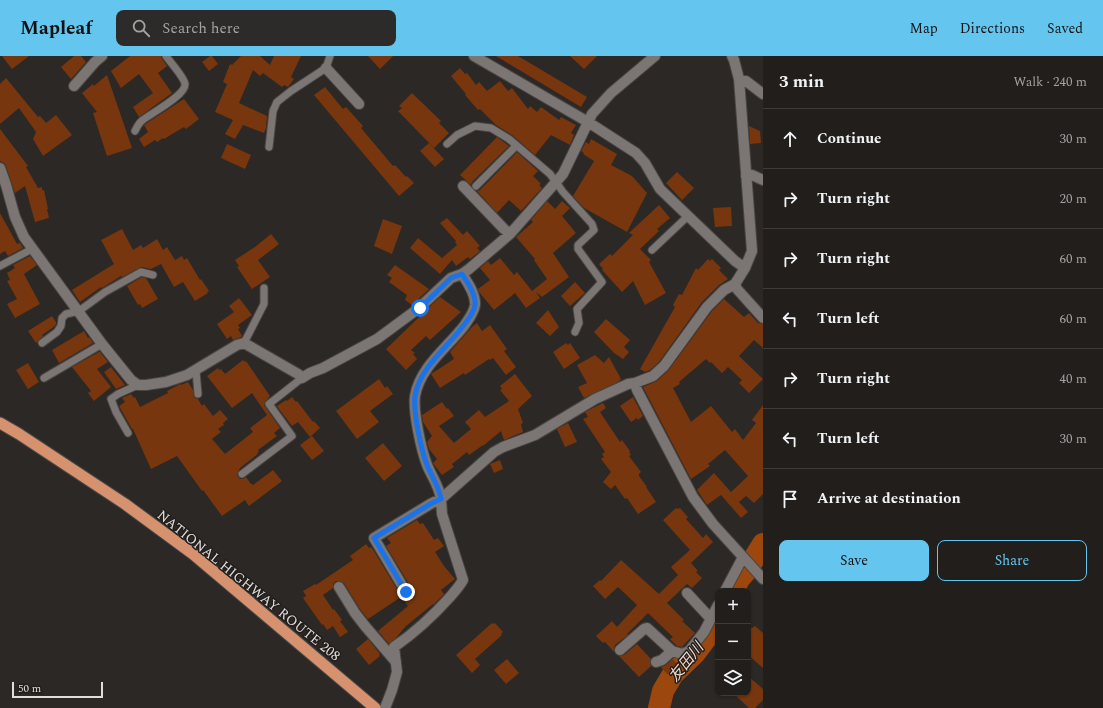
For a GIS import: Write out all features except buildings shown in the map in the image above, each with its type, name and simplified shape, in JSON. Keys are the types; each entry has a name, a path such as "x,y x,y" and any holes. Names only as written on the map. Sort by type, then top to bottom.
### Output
{"highway":[{"name":"NATIONAL HIGHWAY ROUTE 208","path":"0,424 19,434 125,504 193,554 374,708"}],"street":[{"path":"474,56 588,122 636,153 645,163 660,189 735,261 745,268"},
{"path":"0,169 15,217 24,237 102,344 131,380 138,385 166,382 187,375 196,371 237,345 244,343 298,374 302,378 377,339 420,308 451,278 462,274 469,269 510,234 563,174 592,114 611,93 655,56"},
{"path":"406,592 374,538 441,499 494,452 535,435 595,399 628,384 653,376 664,366 707,307 724,290 734,284 745,268 752,251 739,79 732,56"},
{"path":"74,86 96,58"},
{"path":"326,68 359,104"},
{"path":"739,79 746,81 763,94"},
{"path":"746,176 752,175 763,180"},
{"path":"463,186 510,234"},
{"path":"385,708 397,672 394,647 414,633 440,609 463,580 442,514 439,489 422,449 415,408 415,396 418,386 427,368 458,333 473,312 475,304 473,294 462,274"},
{"path":"734,284 763,318"},
{"path":"635,382 637,390 693,497 713,524 760,576"},
{"path":"727,588 745,558"},
{"path":"339,587 355,613 396,662"},
{"path":"687,593 711,619"},
{"path":"620,650 647,628 672,651 682,654 689,652 704,632 715,611"},
{"path":"656,662 662,660 672,651"}],"lane":[{"path":"134,131 139,123 184,89 185,84 183,78 166,56"},
{"path":"269,147 273,111 277,102 326,68 330,56"},
{"path":"447,144 457,135 475,126 492,128 550,174 563,192 592,224 594,230 578,245 578,250 602,282 577,309 580,322 575,332"},
{"path":"476,186 516,146"},
{"path":"652,250 688,216"},
{"path":"0,266 32,249"},
{"path":"42,343 57,332 61,326 62,318 66,314 79,311 105,292 141,272 153,275"},
{"path":"244,343 264,304 264,288"},
{"path":"44,378 102,344"},
{"path":"196,371 198,394"},
{"path":"242,474 292,436 269,404 302,378"},
{"path":"128,433 116,412 111,399 118,394 138,385"}],"waterway":[{"name":"友田川","path":"734,588 763,544"},
{"name":"友田川","path":"659,708 663,691 673,674 695,653 715,624"}],"route":[{"path":"406,592 374,538 441,499 439,489 422,449 415,408 415,396 427,368 469,319 475,304 473,294 462,274 451,278 420,308"}]}
